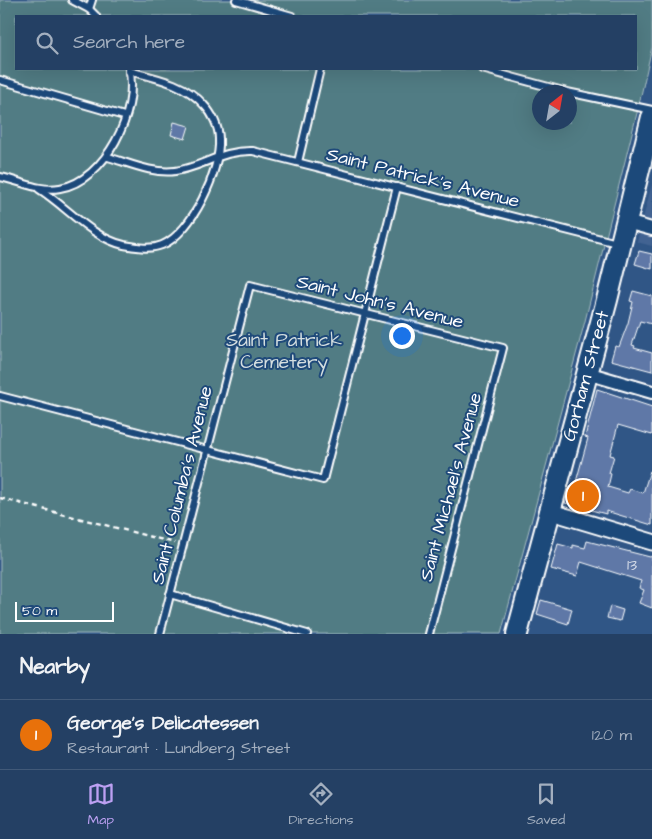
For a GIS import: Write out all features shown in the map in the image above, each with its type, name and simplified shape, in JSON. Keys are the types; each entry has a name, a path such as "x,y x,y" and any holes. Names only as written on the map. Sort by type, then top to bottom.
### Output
{"main road":[{"name":"Gorham Street","path":"517,634 548,511 621,244 652,117"}],"street":[{"path":"626,222 652,229"},
{"path":"587,373 652,392"},
{"path":"548,511 652,542"}],"lane":[{"path":"72,0 89,9 95,15"},
{"path":"89,9 92,0"},
{"path":"236,0 288,15"},
{"path":"0,177 39,189 62,188 72,185 93,172 108,156 124,116 131,84 129,70 176,85 188,91 205,105 217,127 219,137 218,156 208,186 193,215 173,239 162,245 134,247 115,241 94,230 39,189"},
{"path":"298,162 320,70"},
{"path":"486,70 575,94 652,110"},
{"path":"0,80 124,116"},
{"name":"Saint Patrick's Avenue","path":"108,156 153,170 166,171 178,170 234,151 253,150 621,244"},
{"path":"0,396 323,480 397,187"},
{"name":"Saint John's Avenue","path":"250,285 503,348"},
{"name":"Saint Columba's Avenue","path":"160,634 250,285"},
{"name":"Saint Michael's Avenue","path":"429,634 503,348"},
{"path":"170,594 307,634"}],"path":[{"path":"0,498 182,545"}],"shaded area":[{"path":"652,184 652,246 637,242"}],"green space":[{"name":"Saint Patrick Cemetery","path":"0,0 652,0 652,47 585,321 501,634 0,634"}],"building":[{"path":"174,122 189,126 185,139 171,135"},
{"path":"639,251 652,254 652,269 635,264"},
{"path":"633,291 652,296 652,324 640,321 632,345 635,346 634,348 652,353 652,371 611,360 615,346 619,347 628,323 633,302 630,301"},
{"path":"597,389 652,407 652,435 618,425 610,455 614,456 609,473 611,474 608,487 628,493 630,489 643,493 650,471 652,471 652,525 606,511 606,514 565,503 570,487 573,488 576,482 588,438 585,437"},
{"path":"587,541 652,556 652,608 639,603 644,590 639,588 641,581 581,562 577,576 551,569 558,544 573,548 573,545 585,548"},
{"path":"541,600 572,609 568,624 537,614"},
{"path":"610,606 623,610 620,621 607,618"}],"place":[{"name":"George's Delicatessen","path":"583,496"}]}
